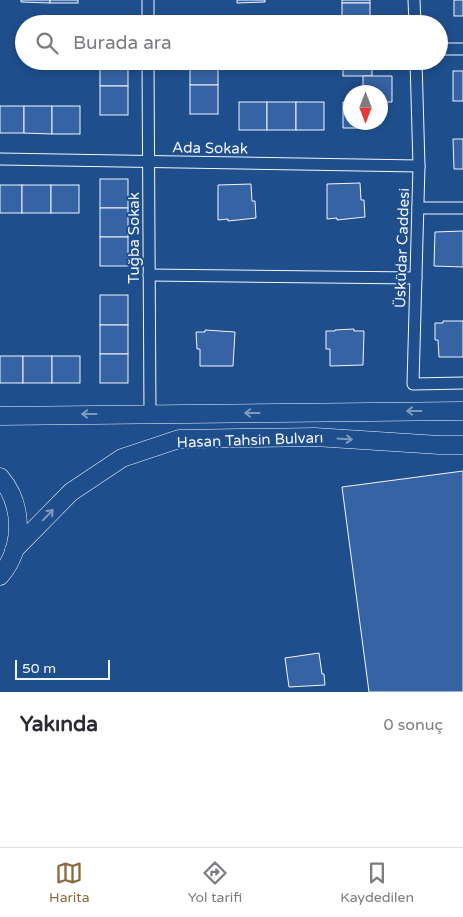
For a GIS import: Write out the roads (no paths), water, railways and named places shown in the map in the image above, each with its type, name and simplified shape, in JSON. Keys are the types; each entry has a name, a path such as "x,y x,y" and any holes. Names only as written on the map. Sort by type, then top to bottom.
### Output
{"main road":[{"name":"Hasan Tahsin Bulvarı","path":"0,416 463,411"},
{"path":"439,445 452,436 463,432"},
{"name":"Hasan Tahsin Bulvarı","path":"14,550 71,492 122,458 179,439 315,437 463,445"},
{"path":"0,477 10,491 17,514 18,526 14,550 10,561 0,576"}],"street":[{"path":"148,0 148,15"},
{"path":"414,0 415,15"},
{"path":"448,49 463,49"},
{"name":"Tuğba Sokak","path":"148,70 150,414"},
{"name":"Üsküdar Caddesi","path":"416,70 419,166 413,384 463,383"},
{"name":"Ada Sokak","path":"0,159 419,166"},
{"path":"418,208 463,208"},
{"path":"149,275 416,278"}]}
